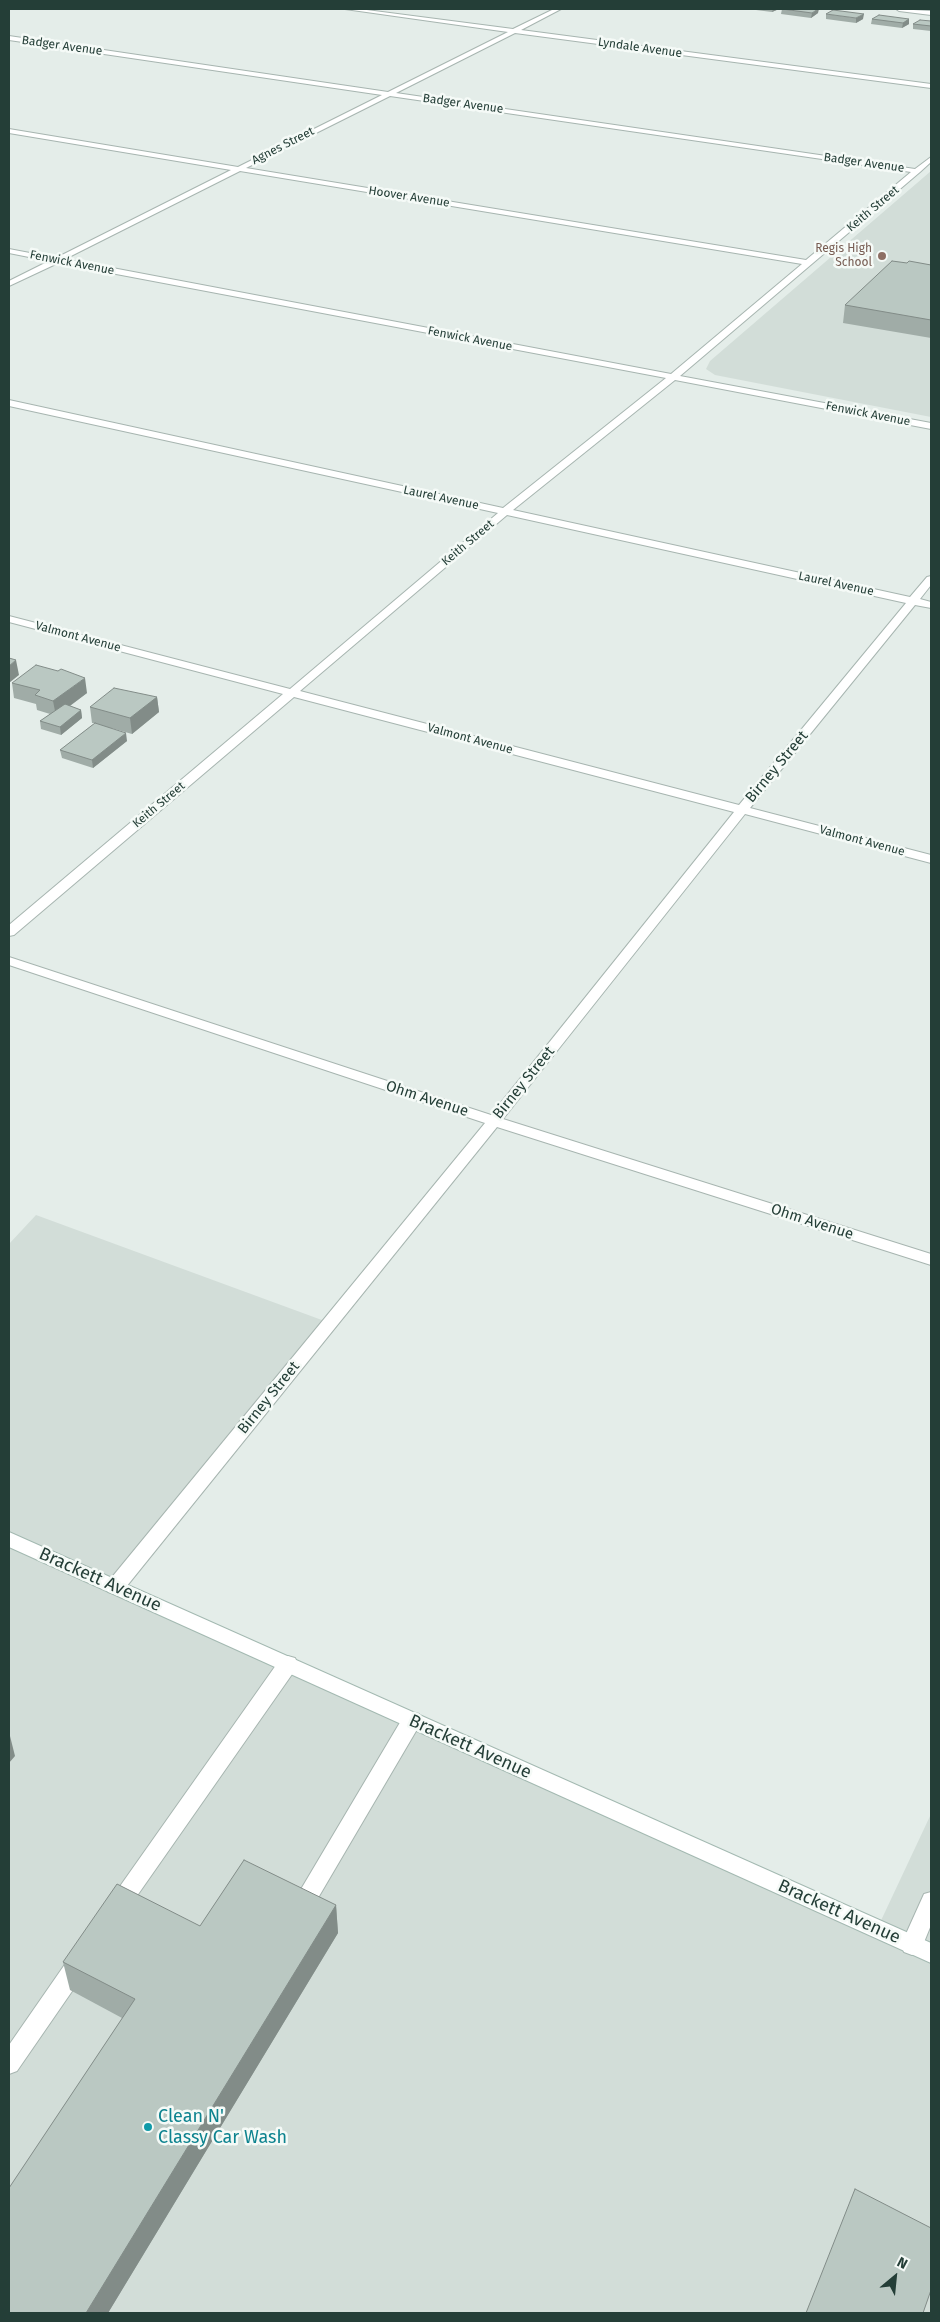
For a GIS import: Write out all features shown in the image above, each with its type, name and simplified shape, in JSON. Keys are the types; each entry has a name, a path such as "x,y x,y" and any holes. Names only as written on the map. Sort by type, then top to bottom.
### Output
{"street":[{"name":"Lyndale Avenue","path":"348,9 931,86"},
{"name":"Agnes Street","path":"9,284 558,9"},
{"path":"899,9 931,13"},
{"name":"Badger Avenue","path":"9,38 918,171"},
{"name":"Hoover Avenue","path":"9,131 809,263"},
{"name":"Keith Street","path":"9,932 290,692 505,512 673,377 931,159"},
{"name":"Fenwick Avenue","path":"9,251 931,426"},
{"name":"Laurel Avenue","path":"9,403 931,605"},
{"name":"Birney Street","path":"116,1587 494,1121 742,810 931,579"},
{"name":"Valmont Avenue","path":"9,619 931,859"},
{"name":"Ohm Avenue","path":"9,961 494,1121 931,1260"},
{"name":"Brackett Avenue","path":"9,1539 931,1953"},
{"path":"106,1924 288,1664"},
{"path":"298,1914 412,1720"},
{"path":"912,1945 931,1901"},
{"path":"9,2063 88,1949"}],"shaded area":[{"name":"Regis High School","path":"931,171 931,417 715,375 706,369 710,361"},
{"path":"36,1215 330,1323 116,1587 877,1929 931,1814 931,2313 9,2313 9,1244"}],"building":[{"path":"782,9 818,9 812,13"},
{"path":"833,10 864,14 856,18 826,14"},
{"path":"879,15 909,19 903,23 872,19"},
{"path":"920,20 931,21 931,26 913,24"},
{"path":"892,261 907,263 909,261 931,265 931,320 845,305"},
{"path":"9,658 16,660 9,666"},
{"path":"36,665 58,671 61,669 85,678 53,701 35,695 40,690 12,683"},
{"path":"114,688 157,697 130,718 90,707"},
{"path":"65,704 81,710 60,727 40,721"},
{"path":"95,723 126,733 92,760 60,750"},
{"name":"Clean N' Classy Car Wash","path":"244,1860 336,1905 86,2313 9,2313 9,2188 135,1999 63,1962 117,1884 200,1926"},
{"path":"855,2189 931,2228 931,2290 923,2313 806,2313"}],"place":[{"name":"Regis High School","path":"882,256"},
{"name":"Clean N' Classy Car Wash","path":"148,2127"}]}
